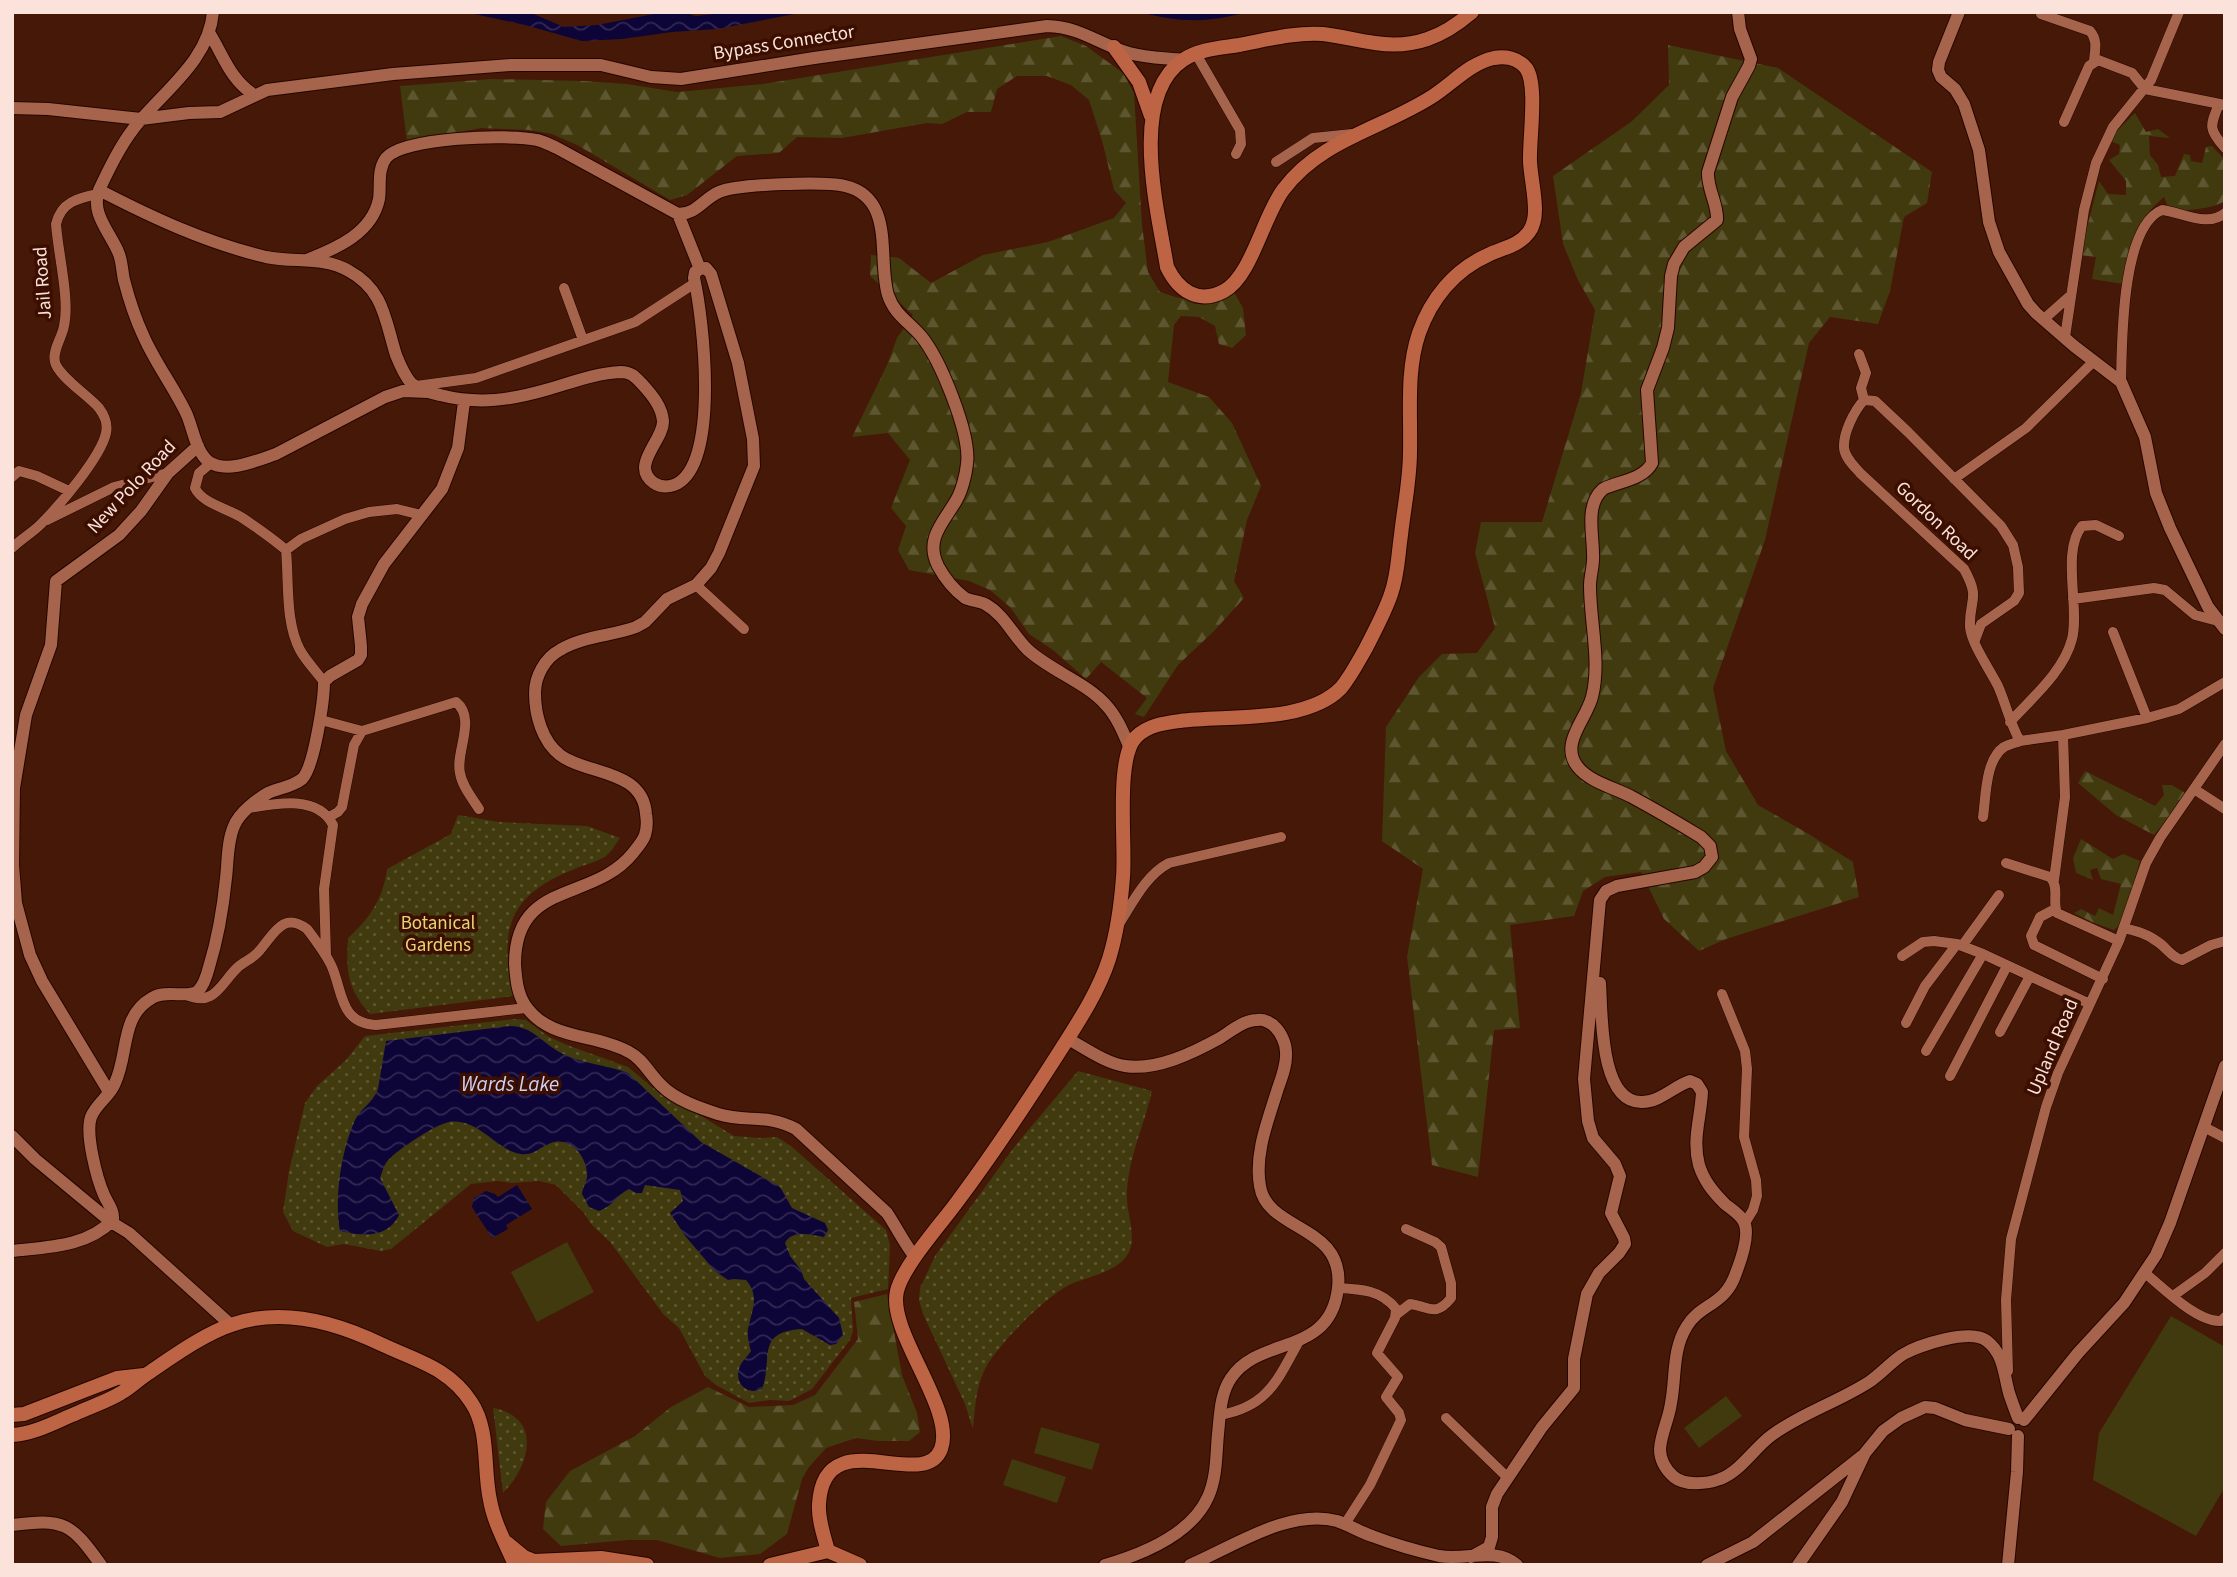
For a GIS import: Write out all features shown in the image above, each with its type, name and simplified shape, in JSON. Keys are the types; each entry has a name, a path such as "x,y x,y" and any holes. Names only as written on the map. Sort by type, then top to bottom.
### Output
{"main road":[{"name":"Bypass Connector","path":"1190,57 1216,48 1300,35 1320,34 1376,43 1413,45 1460,23 1472,12"},
{"path":"828,1551 820,1521 819,1504 827,1475 835,1467 847,1461 902,1465 928,1462 934,1459 941,1448 942,1426 903,1330 896,1299 897,1289 915,1257 992,1155 1068,1039 1086,1009 1108,962 1116,929 1124,872 1123,803 1129,746 1134,738 1153,726 1199,719 1298,711 1330,698 1343,686 1382,615 1397,576 1408,487 1410,382 1418,337 1437,296 1451,280 1467,266 1516,244 1526,236 1535,215 1530,158 1531,77 1522,63 1514,59 1496,58 1470,69 1430,98 1355,134 1318,156 1293,178 1281,193 1237,282 1228,290 1205,297 1194,295 1178,285 1167,267 1151,156 1151,116 1139,82 1114,47"},
{"path":"1151,116 1164,82 1172,70 1190,57"},
{"path":"12,1435 32,1431 121,1394 189,1347 231,1325 254,1318 282,1316 325,1323 363,1335 419,1359 463,1391 478,1416 489,1499 494,1518 515,1565"},
{"path":"12,1415 24,1415 117,1378 145,1375"},
{"path":"504,1539 524,1557 534,1561 618,1559 647,1565"},
{"path":"770,1565 828,1551 860,1565"}],"street":[{"path":"1471,1557 1489,1547 1494,1502 1542,1427 1574,1388 1574,1359 1587,1294 1599,1273 1625,1244 1625,1238 1611,1213 1620,1176 1615,1164 1593,1138 1586,1103 1585,1065 1599,905 1606,891 1617,886 1695,872 1704,867 1712,857 1710,846 1701,837 1630,796 1583,773 1574,761 1571,749 1576,731 1592,697 1595,680 1590,585 1594,559 1592,507 1598,492 1641,475 1652,463 1647,390 1668,328 1671,275 1684,247 1717,220 1708,173 1732,97 1751,59 1740,29 1738,12"},
{"path":"1959,12 1938,70 1964,104 1979,150 1989,222 1998,252 2028,304 2093,362 2121,382"},
{"path":"2066,337 2084,210 2096,163 2113,127 2151,80 2179,12"},
{"path":"2041,14 2090,31 2095,36 2094,61 2089,66 2064,122"},
{"path":"212,24 228,70 241,86 254,94"},
{"path":"212,24 164,97 141,119 120,149 99,192 99,214 120,257 124,279 144,337 186,413 204,457 221,467 263,458 276,454 385,397 403,391 428,392"},
{"name":"Bypass Connector","path":"12,108 48,108 141,119 219,112 267,90 394,74 511,65 601,65 651,77 681,79 1047,26 1065,26 1114,47 1144,56 1190,57"},
{"path":"1190,57 1240,130 1241,144 1236,155"},
{"path":"2094,61 2102,61 2132,73 2145,89 2222,104 2211,122 2211,131 2225,148"},
{"path":"1276,162 1313,138 1355,134"},
{"path":"308,259 352,238 373,216 379,200 380,170 385,159 394,151 440,140 537,140 557,148 678,214 686,214 696,209 718,192 740,187 837,185 847,186 867,197 880,221 888,293 893,306 903,320 922,337 935,360 958,407 966,438 968,462 958,498 935,532 933,548 937,564 948,582 966,598 985,604 1004,620 1026,649 1041,662 1104,702 1129,746"},
{"path":"99,192 184,231 229,247 268,257 333,263 351,271 369,286 381,301 400,365 407,379 428,392 464,401 504,399 548,390 589,377 631,373 651,394 663,419 663,430 645,464 648,476 654,484 667,487 677,484 694,464 702,429 706,391 704,339 695,272 706,268 711,274 738,363 754,457 750,476 719,553 696,586 667,599 645,622 636,627 570,645 558,651 538,674 535,704 538,721 550,745 561,756 579,765 601,770 634,787 642,796 647,821 645,835 637,849 616,870 550,898 527,919 515,956 517,989 526,1007 541,1021 575,1037 614,1045 633,1053 662,1087 685,1101 726,1116 777,1120 796,1129 887,1213 897,1227 902,1241 915,1257"},
{"name":"Jail Road","path":"12,548 41,524 69,491 100,447 106,432 105,416 62,373 55,364 54,352 65,324 56,225 58,215 68,203 99,192"},
{"path":"2221,625 2208,607 2170,528 2156,493 2145,436 2121,382 2123,321 2133,254 2140,231 2154,213 2162,210 2212,220 2225,213"},
{"path":"678,214 700,269"},
{"path":"415,386 477,378 646,317 695,283"},
{"path":"564,288 583,340"},
{"path":"2044,319 2071,295"},
{"path":"1859,354 1867,373 1861,388 1864,400 1875,401 1955,479 2008,534 2017,554 2019,593 2014,601 1981,624 1975,640"},
{"path":"1955,479 2026,428 2093,362"},
{"name":"Gordon Road","path":"1864,400 1853,415 1844,448 1847,456 1860,473 1964,569 1975,597 1970,627 2020,741"},
{"path":"186,995 198,991 206,976 221,918 232,829 240,816 268,793 303,778 311,762 321,720 324,682 358,660 361,646 358,617 362,604 384,564 442,489 456,457 464,401"},
{"name":"New Polo Road","path":"109,1092 42,981 24,934 16,903 13,864 15,788 26,715 51,645 57,598 54,589 56,581 119,535 141,511 168,474 198,446"},
{"path":"211,463 199,473 195,488 197,494 245,520 286,550 290,609 296,642 324,682"},
{"path":"12,477 19,471 69,491"},
{"path":"41,524 114,487 168,474"},
{"path":"286,550 301,539 345,519 369,512 397,509 421,515"},
{"path":"2010,722 2045,684 2065,656 2072,639 2075,620 2072,558 2077,531 2082,526 2096,525 2119,536"},
{"path":"696,586 744,629"},
{"path":"2073,599 2154,588 2165,590 2195,615 2221,625"},
{"path":"2113,632 2147,718"},
{"path":"1983,817 1989,775 1998,752 2007,745 2147,718 2179,709 2225,682"},
{"path":"321,720 362,732 404,717 458,703 465,727 459,770 479,809"},
{"path":"329,817 342,807 354,745 362,732"},
{"path":"2063,735 2065,797 2054,880 2055,909 2061,916 2119,941"},
{"name":"Upland Road","path":"2009,1393 2006,1300 2011,1239 2046,1107 2058,1073 2119,941 2146,863 2160,838 2225,744"},
{"path":"2194,789 2225,809"},
{"path":"249,808 297,804 322,810 329,817 333,825 325,869 326,956"},
{"path":"1116,929 1152,875 1161,867 1281,837"},
{"path":"2006,863 2045,874 2054,880"},
{"path":"1906,1023 1925,986 1999,895"},
{"path":"2055,909 2040,916 2031,936 2034,945 2103,979"},
{"path":"12,1251 70,1244 95,1233 111,1222 113,1215 95,1161 90,1130 91,1116 115,1084 129,1024 139,1008 159,994 174,993 198,1000 210,996 285,923 301,925 307,929 332,968 344,1006 354,1018 363,1023 376,1024 526,1007"},
{"path":"2124,928 2149,937 2171,955 2182,960 2225,940"},
{"path":"1902,956 1923,942 1959,945 2091,1004"},
{"path":"1595,952 1599,970 1604,1041 1614,1083 1631,1100 1641,1102 1654,1099 1683,1083 1690,1081 1697,1084 1702,1091 1696,1138 1700,1166 1712,1191 1745,1223"},
{"path":"1926,1051 1983,954"},
{"path":"1950,1076 2007,966"},
{"path":"2000,1032 2030,976"},
{"path":"1722,994 1745,1051 1747,1069 1744,1137 1758,1196 1754,1210 1745,1223 1746,1235 1729,1288 1725,1295 1692,1318 1681,1339 1660,1451 1662,1462 1673,1476 1681,1481 1692,1483 1719,1480 1729,1475 1770,1436 1871,1381 1906,1352 1973,1335 1988,1342 2000,1356 2009,1393 2021,1419"},
{"path":"1068,1039 1124,1066 1141,1066 1163,1063 1183,1055 1242,1024 1257,1020 1269,1022 1278,1029 1287,1051 1259,1163 1260,1189 1276,1212 1321,1240 1332,1253 1338,1287 1326,1321 1314,1332 1299,1341 1255,1358 1242,1366 1231,1378 1224,1392 1220,1415 1215,1475 1208,1498 1193,1518 1163,1542 1133,1557 1105,1565"},
{"path":"2008,1565 2017,1472 2014,1432 2010,1423 2021,1419 2123,1303 2144,1273 2164,1237 2225,1066"},
{"path":"2204,1127 2225,1138"},
{"path":"12,1136 35,1159 111,1222 129,1233 231,1325"},
{"path":"1345,1524 1370,1485 1401,1420 1399,1413 1386,1397 1398,1377 1377,1353 1397,1314 1410,1304 1437,1310 1451,1298 1452,1290 1441,1247 1406,1229"},
{"path":"2173,1296 2205,1273 2225,1253"},
{"path":"2144,1273 2212,1322 2221,1321 2225,1317"},
{"path":"1338,1287 1363,1290 1384,1297 1392,1304 1397,1314"},
{"path":"1220,1415 1236,1412 1262,1398 1272,1389 1299,1341"},
{"path":"1707,1565 1753,1542 1865,1453 1883,1431 1913,1411 1925,1407 1935,1408 1965,1420 2014,1432"},
{"path":"1446,1418 1508,1478"},
{"path":"1798,1565 1842,1503 1865,1453"},
{"path":"1190,1565 1290,1522 1314,1519 1345,1524 1371,1536 1438,1556 1499,1555 1517,1565"},
{"path":"12,1525 54,1521 64,1525 76,1533 101,1565"}],"green space":[{"path":"1061,36 1086,46 1123,73 1134,93 1142,225 1148,272 1160,292 1197,300 1234,292 1243,308 1246,335 1232,348 1219,344 1215,326 1199,317 1181,316 1174,325 1168,382 1209,397 1232,423 1261,486 1247,520 1234,581 1244,598 1178,665 1144,717 1135,714 1147,698 1101,662 1086,679 1053,650 1029,634 1010,607 990,590 969,581 909,570 898,550 906,526 891,508 910,460 888,433 852,437 888,363 897,338 913,315 870,276 871,255 899,258 931,283 983,255 1048,242 1114,218 1126,203 1114,190 1089,100 1071,85 1047,76 1017,76 997,89 991,112 967,112 942,124 927,123 842,138 797,137 779,153 737,156 687,195 670,200 579,146 552,134 481,128 407,142 400,86 491,79 584,81 677,92 763,84"},
{"path":"1668,45 1778,68 1932,172 1927,203 1904,217 1890,291 1878,324 1830,317 1809,343 1765,540 1713,688 1726,751 1758,805 1853,862 1859,897 1726,939 1699,951 1664,919 1641,872 1605,877 1583,891 1574,916 1510,925 1520,1028 1494,1030 1478,1177 1432,1165 1407,957 1423,869 1382,841 1386,727 1419,677 1442,654 1477,653 1495,628 1475,553 1481,522 1542,522 1581,393 1595,310 1578,280 1563,244 1553,176 1631,122 1669,85"},
{"path":"2135,113 2146,132 2158,129 2170,138 2149,136 2150,155 2158,165 2161,177 2175,176 2184,154 2190,155 2191,161 2202,163 2206,147 2212,146 2225,160 2225,201 2206,208 2175,210 2169,209 2164,197 2140,226 2131,248 2123,284 2092,279 2096,257 2080,255 2099,181 2108,194 2126,195 2126,181 2109,160 2119,154 2120,145 2108,140"},
{"path":"2085,771 2155,806 2164,795 2162,785 2172,785 2185,793 2154,835 2116,815 2078,783"},
{"name":"Botanical Gardens","path":"458,815 499,822 587,826 620,838 604,857 550,880 521,905 513,919 507,953 513,996 370,1014 352,987 347,960 348,938 374,907 387,869 451,834"},
{"path":"2081,839 2113,859 2123,854 2140,861 2122,923 2114,930 2074,913 2081,909 2095,916 2099,908 2113,915 2121,884 2101,879 2097,868 2090,870 2093,880 2076,873 2073,858"},
{"path":"514,1019 526,1020 549,1037 628,1067 664,1097 685,1106 734,1136 777,1137 791,1146 886,1230 890,1245 888,1289 851,1298 853,1331 850,1340 812,1389 789,1401 749,1403 716,1385 705,1376 679,1328 664,1315 610,1242 556,1185 539,1181 471,1184 391,1249 381,1251 344,1244 327,1247 293,1231 283,1212 289,1171 305,1103 317,1086 346,1060 365,1036"},
{"path":"1078,1071 1152,1091 1127,1186 1132,1237 1130,1251 1114,1267 1059,1291 1012,1333 986,1367 980,1381 973,1429 965,1404 923,1314 919,1300 920,1288 935,1256 1015,1146"},
{"path":"567,1242 594,1292 537,1322 511,1272"},
{"path":"887,1294 902,1375 917,1413 920,1432 909,1441 856,1438 826,1448 802,1479 787,1534 760,1554 720,1558 657,1540 561,1546 543,1529 546,1502 570,1471 635,1436 671,1407 708,1387 749,1407 793,1405 815,1395 858,1339 854,1302"},
{"path":"2171,1316 2225,1347 2225,1487 2196,1536 2093,1480 2099,1433"},
{"path":"1726,1396 1742,1416 1699,1448 1684,1428"},
{"path":"493,1408 509,1413 519,1421 527,1444 520,1470 503,1493"},
{"path":"1041,1427 1100,1444 1092,1470 1034,1453"},
{"path":"1012,1459 1066,1477 1057,1503 1003,1485"}],"water":[{"path":"465,12 529,12 564,27 597,25 654,14 685,13 696,16 733,12 805,12 717,29 582,41"},
{"path":"1139,12 1248,12 1194,20"},
{"name":"Wards Lake","path":"510,1026 532,1032 556,1050 571,1057 628,1073 701,1142 780,1187 792,1208 825,1223 828,1230 824,1237 797,1234 785,1243 804,1279 839,1318 843,1335 836,1344 830,1345 802,1329 777,1335 768,1349 762,1389 747,1389 740,1383 738,1372 751,1351 748,1332 754,1303 753,1292 746,1280 728,1280 715,1271 686,1237 670,1213 683,1201 680,1190 645,1185 642,1193 629,1189 599,1211 589,1207 582,1194 587,1176 584,1160 576,1149 564,1142 551,1143 531,1153 522,1154 503,1147 479,1129 465,1123 443,1124 406,1146 384,1166 380,1178 399,1215 394,1223 373,1234 340,1231 338,1190 346,1146 355,1120 378,1089 386,1041"},
{"path":"517,1185 532,1209 506,1225 508,1229 492,1238 472,1207 474,1198 486,1191 498,1197"}]}
